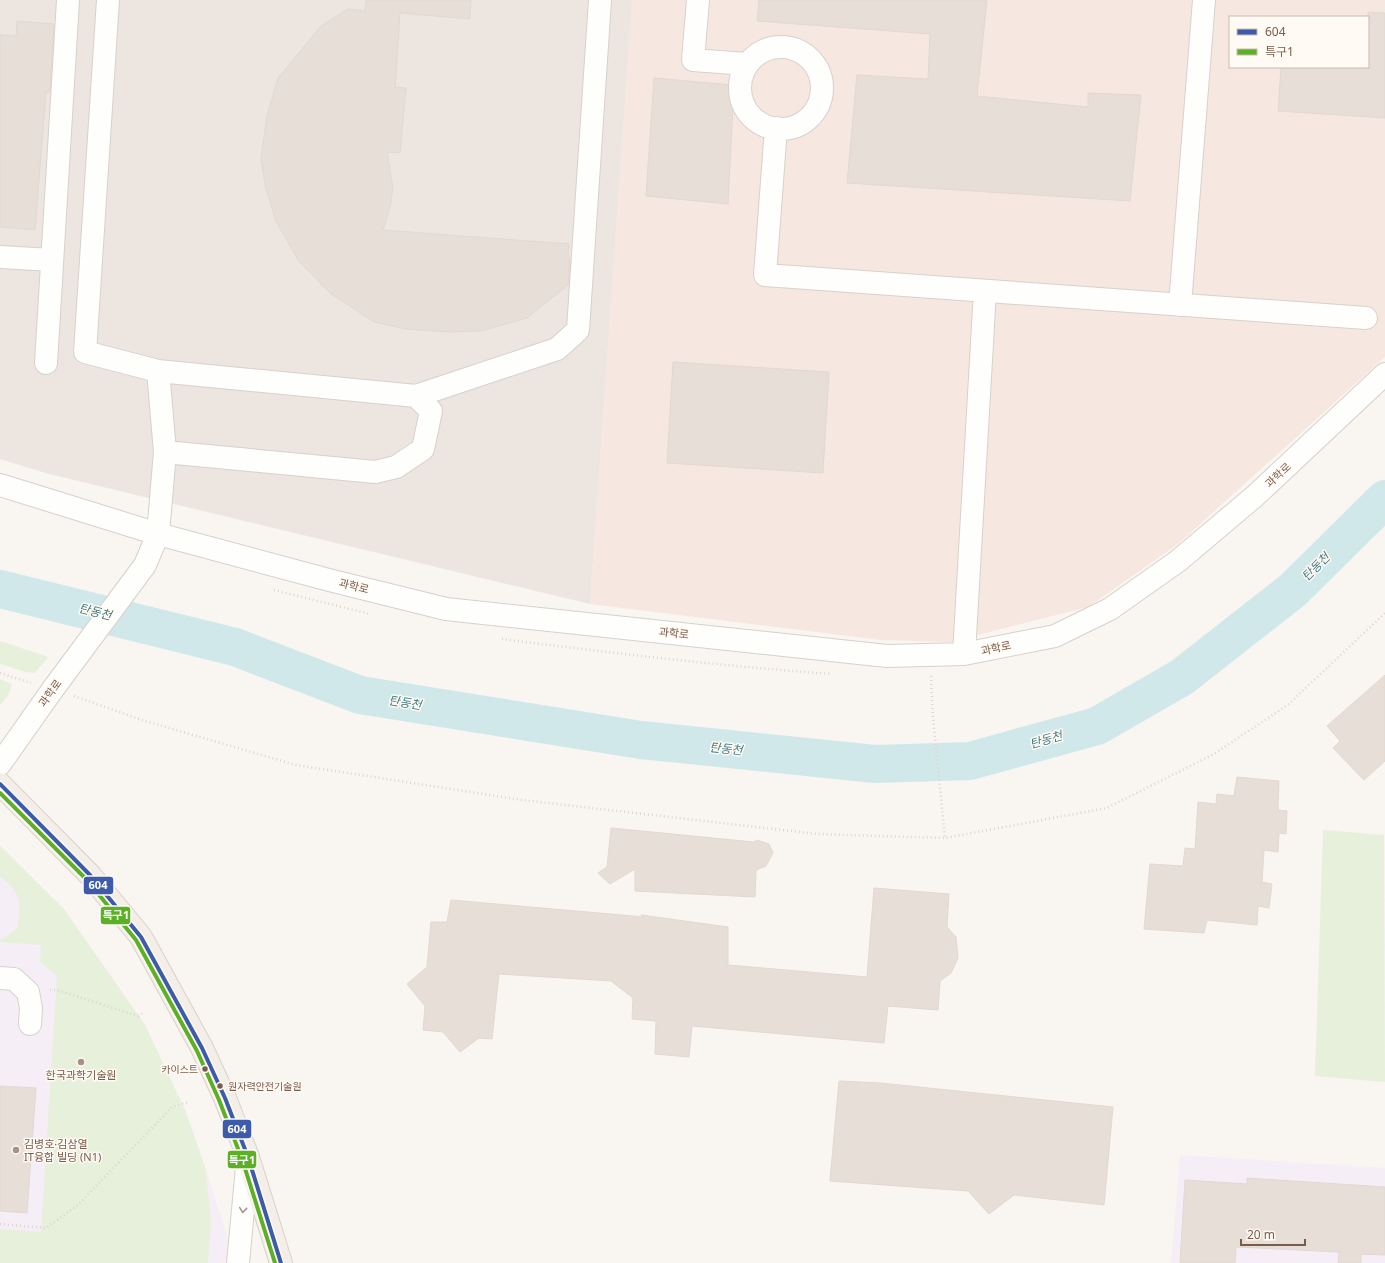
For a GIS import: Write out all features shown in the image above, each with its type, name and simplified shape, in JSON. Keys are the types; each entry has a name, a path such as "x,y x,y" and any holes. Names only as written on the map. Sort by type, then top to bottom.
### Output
{"main road":[{"path":"0,784 90,875 141,938 202,1048 225,1098 248,1157 281,1263"}],"street":[{"path":"46,363 68,0"},
{"path":"108,0 85,352 158,371 416,396 557,349 578,330 600,0"},
{"path":"698,0 693,60 747,64"},
{"path":"1180,305 1204,0"},
{"path":"784,46 797,50 810,57 818,68 822,82 822,96 817,109 808,120 795,127 781,129 767,127 756,121 748,112 742,100 740,88 741,76 747,64 757,54 769,48 784,46"},
{"path":"776,128 765,276 1366,318"},
{"path":"0,257 52,260"},
{"path":"964,654 985,291"},
{"path":"0,485 158,534 165,452 158,371"},
{"name":"과학로","path":"0,764 53,689 145,565 158,534 446,610 888,656 964,654 1055,636 1110,610 1178,561 1249,501 1385,374"},
{"path":"165,452 375,472 396,467 423,449 431,411 416,396"},
{"path":"0,978 14,979 28,992 31,1008 30,1024"},
{"path":"238,1263 248,1157"}],"path":[{"path":"270,588 371,615"},
{"path":"76,697 142,720 296,765 522,800 817,834 945,838 1107,808 1214,754 1288,704 1385,613"},
{"path":"500,639 611,653 776,670 838,674"},
{"path":"929,655 933,718 945,838"},
{"path":"0,673 25,681"},
{"path":"28,992 57,990 138,1016 146,1012"},
{"path":"0,1224 46,1228 78,1205 172,1107 188,1102"}],"shaded area":[{"path":"0,0 632,0 590,604 49,474 0,459"},
{"path":"632,0 1385,0 1385,357 1178,544 1088,607 950,642 881,640 590,604"},
{"name":"한국과학기술원","path":"0,846 64,909 145,1025 185,1110 236,1263 0,1263"},
{"path":"1180,1155 1385,1168 1385,1263 1171,1263"}],"green space":[{"path":"0,641 48,657 35,673 26,672 0,664"},
{"path":"0,679 12,684 8,696 0,705"},
{"path":"1323,830 1384,835 1385,1082 1315,1076"},
{"name":"한국과학기술원","path":"0,846 64,909 145,1025 185,1110 206,1170 211,1223 208,1263 0,1263 0,1229 41,1232 57,976 40,962 41,945 0,942 0,940 18,928 19,904 13,889 0,876"}],"building":[{"path":"366,0 471,0 470,19 400,13 395,87 406,88 400,153 387,152 393,188 390,207 383,230 569,244 568,257 570,259 568,285 527,318 481,331 448,332 406,329 374,322 330,293 298,260 276,221 265,185 261,158 267,116 278,78 321,26 348,9 365,11"},
{"path":"759,0 987,0 977,96 1088,107 1088,93 1141,95 1130,201 847,183 857,75 928,79 930,34 757,21"},
{"path":"1368,12 1385,13 1385,118 1278,111 1281,68 1369,68"},
{"path":"17,21 54,24 50,92 46,92 35,230 0,227 0,35 16,36"},
{"path":"654,78 734,85 728,204 646,196"},
{"path":"673,362 829,372 823,473 667,463"},
{"path":"1385,675 1385,761 1364,780 1333,748 1340,741 1327,726"},
{"path":"1237,777 1279,781 1278,810 1287,811 1286,834 1279,833 1278,852 1264,850 1262,882 1272,884 1269,908 1258,906 1257,925 1207,920 1204,933 1144,929 1150,864 1183,866 1185,848 1195,849 1198,802 1216,804 1217,794 1234,796"},
{"path":"611,828 754,842 757,840 769,844 773,853 766,866 756,870 755,897 635,891 635,869 610,884 598,873 607,867"},
{"path":"874,888 949,894 947,927 956,937 958,958 951,973 940,981 938,1010 888,1006 884,1043 692,1026 689,1057 655,1054 656,1021 632,1019 633,998 611,981 499,974 492,1039 479,1038 460,1052 443,1032 423,1030 425,1006 407,984 427,967 431,922 447,922 451,900 644,917 641,915 728,927 728,965 867,977"},
{"path":"839,1081 880,1083 1113,1107 1104,1205 1014,1195 989,1214 968,1191 830,1181"},
{"name":"김병호·김삼열 IT융합 빌딩 (N1)","path":"0,1086 36,1088 27,1213 0,1211"},
{"path":"1247,1178 1385,1187 1385,1255 1361,1254 1361,1263 1338,1263 1339,1252 1236,1247 1235,1263 1180,1263 1185,1180 1247,1184"}],"waterway":[{"name":"탄동천","path":"0,589 235,647 360,695 641,740 875,764 970,761 1097,726 1182,677 1293,590 1385,499"}],"transit line":[{"name":"604","path":"0,784 90,875 141,937 202,1048 225,1098 248,1157 281,1263"},
{"name":"특구1","path":"0,793 86,879 136,940 197,1051 219,1100 242,1159 275,1263"}],"place":[{"name":"한국과학기술원","path":"81,1062"},
{"name":"카이스트","path":"205,1069"},
{"name":"원자력안전기술원","path":"220,1086"},
{"name":"김병호·김삼열 IT융합 빌딩 (N1)","path":"16,1150"}]}
